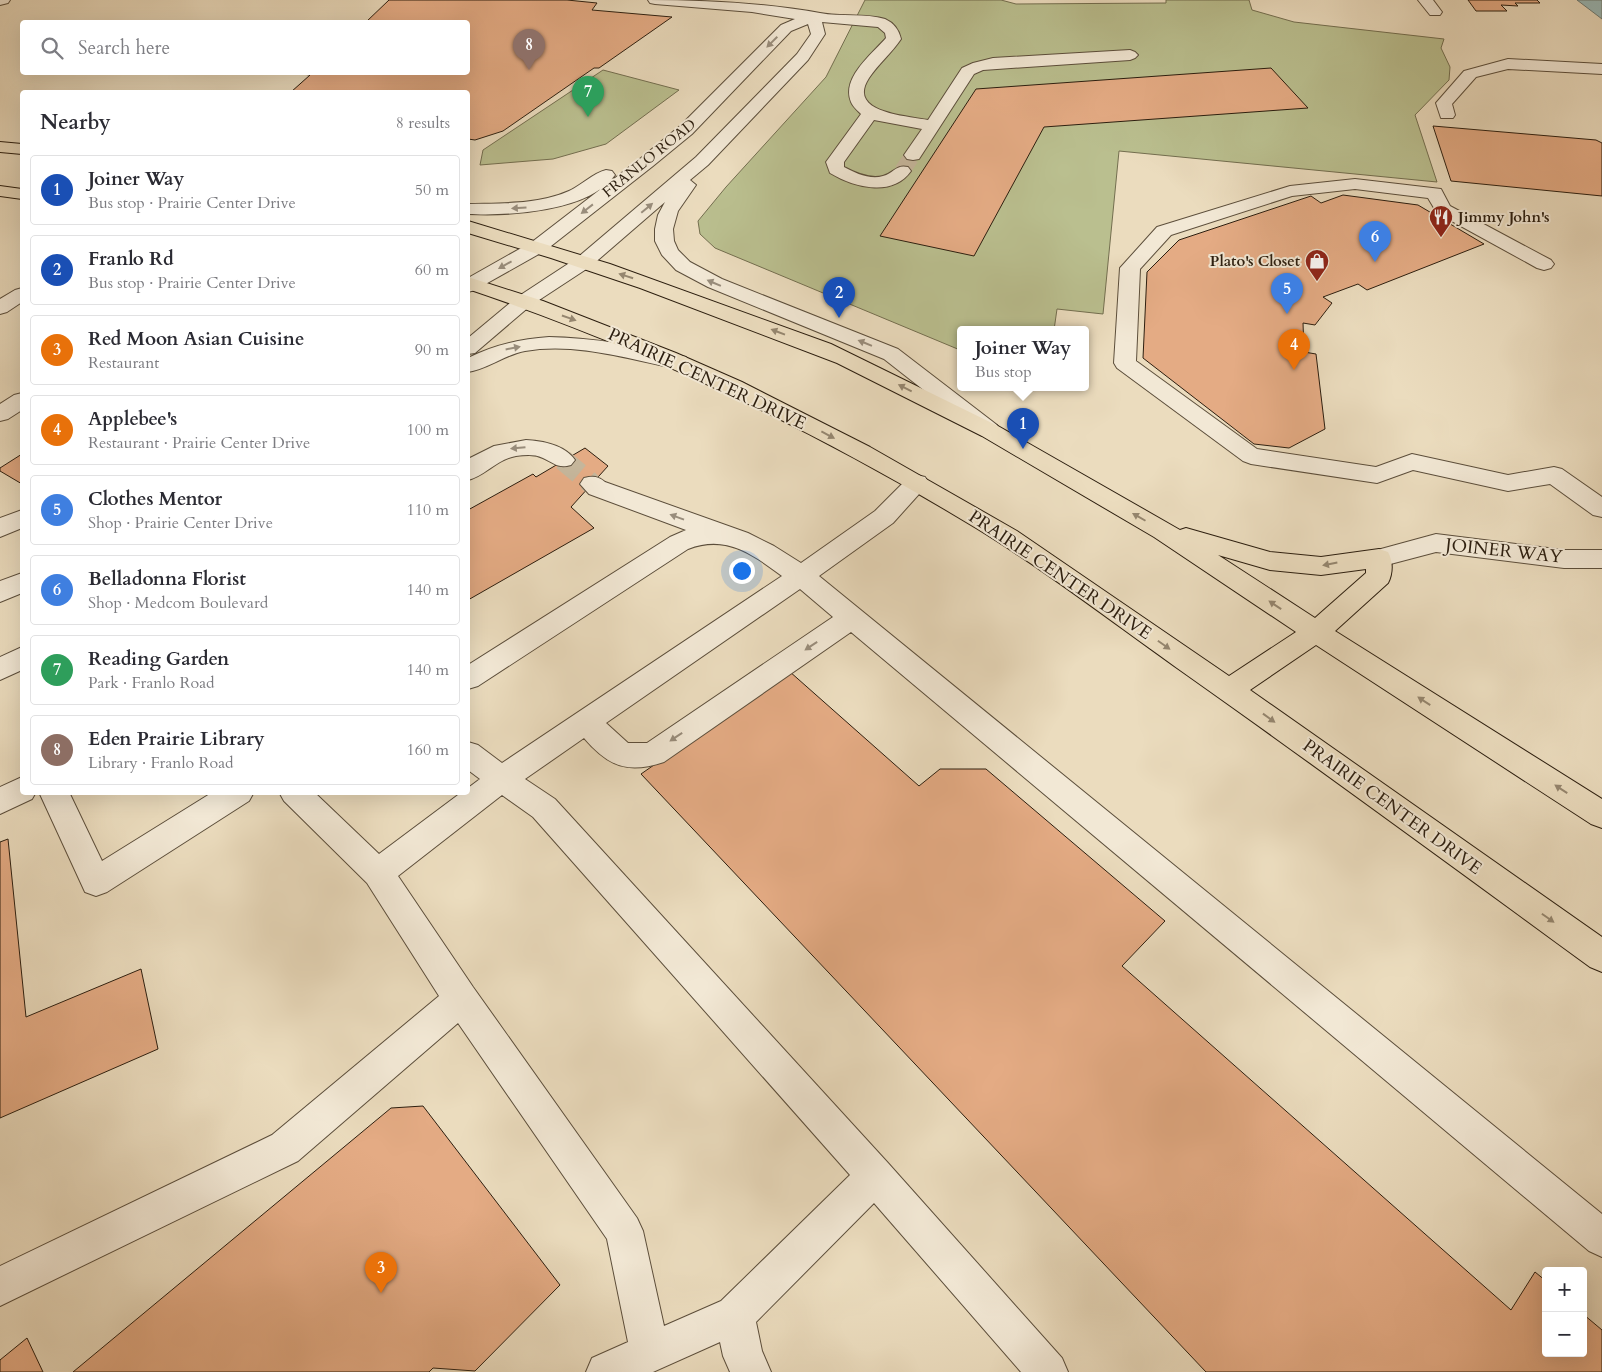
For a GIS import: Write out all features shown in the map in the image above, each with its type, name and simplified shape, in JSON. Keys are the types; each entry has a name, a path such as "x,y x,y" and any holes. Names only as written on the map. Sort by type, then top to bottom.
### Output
{"main road":[{"path":"0,147 20,149"},
{"path":"0,191 20,194"},
{"path":"470,228 539,246 685,296 844,358 990,430 1163,531 1316,632 1602,815"},
{"name":"PRAIRIE CENTER DRIVE","path":"470,285 576,320 680,362 790,415 917,483 989,525 1229,690 1602,956"},
{"path":"1163,531 1270,561 1322,566 1379,558 1379,576 1316,632 1229,690"}],"street":[{"path":"655,0 817,11 882,23 892,31 894,39 861,77 856,89 859,102 870,114 932,126"},
{"path":"1425,0 1435,12"},
{"name":"FRANLO ROAD","path":"470,284 539,246 686,130 786,28 817,11 818,34 802,57 702,161 584,262 523,302 470,346"},
{"path":"913,154 968,71 978,66 1130,56"},
{"path":"1447,115 1444,103 1470,74 1508,64 1602,69"},
{"path":"870,114 835,162 836,169 846,176 860,181 877,182 899,176 902,171"},
{"path":"470,208 529,207 586,190 655,139 686,130"},
{"path":"702,161 668,214 664,235 670,254 676,262 691,273 715,284 891,354 990,430"},
{"path":"1544,264 1443,209 1435,193 1355,184 1290,191 1164,231 1130,268 1125,363 1251,456 1377,475 1412,462 1508,483 1554,475 1602,508"},
{"path":"0,308 20,295"},
{"path":"470,365 506,349 542,344 581,344 680,362"},
{"path":"0,414 20,401"},
{"path":"470,471 495,454 515,448 534,448 553,452 563,460"},
{"path":"378,873 502,778 801,576 884,517 917,483"},
{"path":"592,484 597,488 762,550 801,576 1602,1238"},
{"path":"0,528 20,520"},
{"path":"0,534 20,528"},
{"path":"470,677 679,543 697,536 723,534"},
{"name":"JOINER WAY","path":"1379,558 1436,543 1545,557 1602,559"},
{"path":"0,592 20,583"},
{"path":"587,721 619,755 631,757 654,753 851,618"},
{"path":"0,669 20,659"},
{"path":"470,755 544,808 875,1176 1048,1372"},
{"path":"0,800 20,791"},
{"path":"55,795 96,882 234,795"},
{"path":"297,795 378,873 461,999 624,1231 650,1352"},
{"path":"0,1286 285,1148 461,999"},
{"path":"606,1372 735,1314 875,1176"},
{"path":"735,1314 743,1356 751,1372"}],"green space":[{"path":"865,0 1001,0 1016,4 1166,3 1166,0 1249,0 1252,10 1294,22 1444,39 1441,48 1450,67 1449,80 1415,115 1437,182 1119,151 1103,314 1057,309 1055,326 957,326 957,349 715,248 700,234 698,221 726,187 826,77"},
{"path":"603,70 679,90 606,144 553,159 480,165 483,150"}],"water":[{"path":"1577,0 1602,0 1602,19"}],"building":[{"path":"389,0 567,0 597,3 592,10 672,17 503,131 475,140 470,139 470,90 293,90 310,75 470,75 470,20 368,20"},
{"path":"1468,0 1537,0 1540,3 1515,3 1518,6 1501,5 1507,11 1476,11"},
{"path":"1271,68 1308,108 1044,127 974,256 880,236 976,89"},
{"path":"1433,126 1596,140 1602,143 1602,196 1451,181"},
{"path":"1343,195 1418,205 1484,244 1367,290 1358,284 1323,297 1332,303 1315,325 1303,323 1304,352 1316,354 1325,429 1289,448 1254,444 1143,358 1147,272 1179,240 1311,196 1321,203"},
{"path":"585,448 608,466 571,507 594,528 470,599 470,509 533,474 536,477"},
{"path":"20,455 20,483 0,471 0,468"},
{"path":"789,671 919,786 940,769 986,769 1165,921 1122,966 1511,1310 1535,1272 1542,1278 1542,1357 1587,1357 1587,1317 1602,1330 1602,1372 1206,1372 641,774"},
{"path":"8,839 26,1017 141,969 158,1049 0,1118 0,842"},
{"path":"423,1106 560,1285 475,1371 433,1368 429,1372 73,1372 391,1108"},
{"path":"27,1338 43,1372 0,1372 0,1360"}],"tunnel":[{"path":"902,171 913,155"},
{"path":"563,460 592,484"}],"place":[{"name":"Eden Prairie Library","path":"529,70"},
{"name":"Reading Garden","path":"588,117"},
{"name":"Jimmy John's","path":"1441,238"},
{"name":"Belladonna Florist","path":"1375,262"},
{"name":"Plato's Closet","path":"1317,282"},
{"name":"Clothes Mentor","path":"1287,314"},
{"name":"Franlo Rd","path":"839,318"},
{"name":"Applebee's","path":"1294,370"},
{"name":"Joiner Way","path":"1023,449"},
{"name":"Red Moon Asian Cuisine","path":"381,1293"}]}
